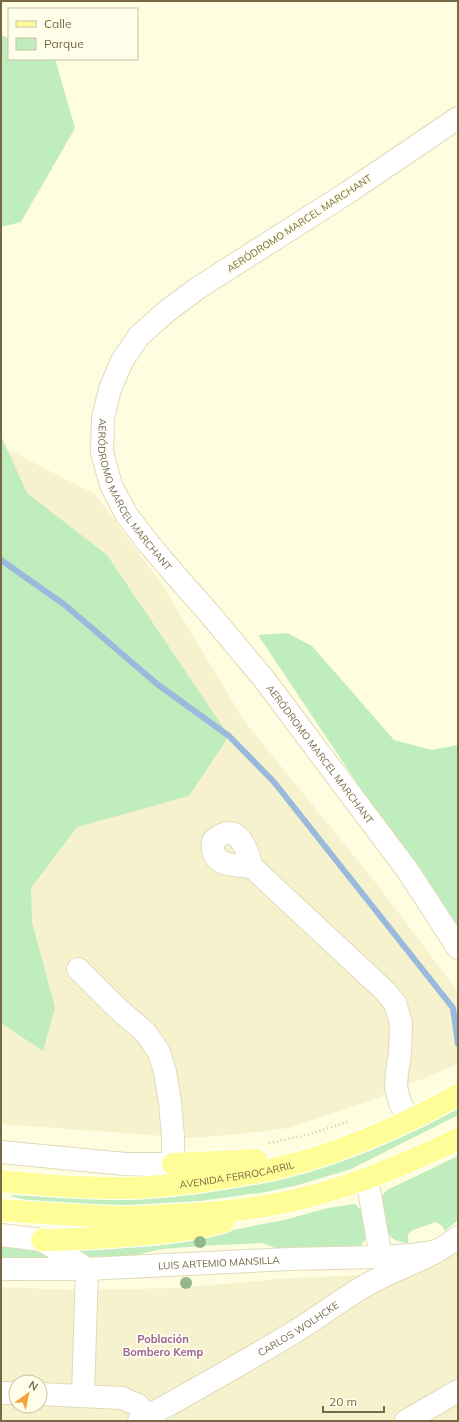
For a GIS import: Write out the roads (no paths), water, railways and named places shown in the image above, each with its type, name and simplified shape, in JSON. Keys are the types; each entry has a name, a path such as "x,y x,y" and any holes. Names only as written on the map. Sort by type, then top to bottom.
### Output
{"main road":[{"name":"AVENIDA FERROCARRIL","path":"1,1182 67,1187 151,1187 262,1172 327,1153 408,1120 458,1095"},
{"path":"1,1210 73,1216 127,1217 214,1212 262,1206 296,1199 367,1179 393,1169 458,1139"},
{"path":"173,1164 219,1163 327,1153"},
{"path":"42,1240 76,1240 179,1232 230,1220 262,1206"}],"street":[{"name":"AERÓDROMO MARCEL MARCHANT","path":"458,118 346,193 198,288 167,311 139,336 122,361 110,389 104,418 102,452 111,485 126,514 149,544 264,680 408,871 458,948"},
{"path":"252,867 385,991 395,1003 401,1023 396,1087 400,1103 408,1120"},
{"path":"78,969 116,1007 146,1033 159,1052 165,1072 170,1102 173,1137 173,1164"},
{"name":"AVENIDA FERROCARRIL","path":"1,1152 125,1164 173,1164"},
{"path":"367,1179 382,1257"},
{"path":"1,1235 42,1240 87,1269 83,1396"},
{"name":"CARLOS WOLHCKE","path":"146,1419 292,1333 365,1286 388,1273 437,1251 458,1237"},
{"name":"LUIS ARTEMIO MANSILLA","path":"1,1269 87,1269 289,1259 382,1257 437,1251"},
{"path":"406,1421 458,1391"},
{"path":"48,1394 122,1398 138,1404 146,1419"}],"waterway":[{"path":"1,560 65,605 157,684 229,736 274,782 453,1008 458,1044"}],"district":[{"name":"Población Bombero Kemp","path":"163,1345"}]}
